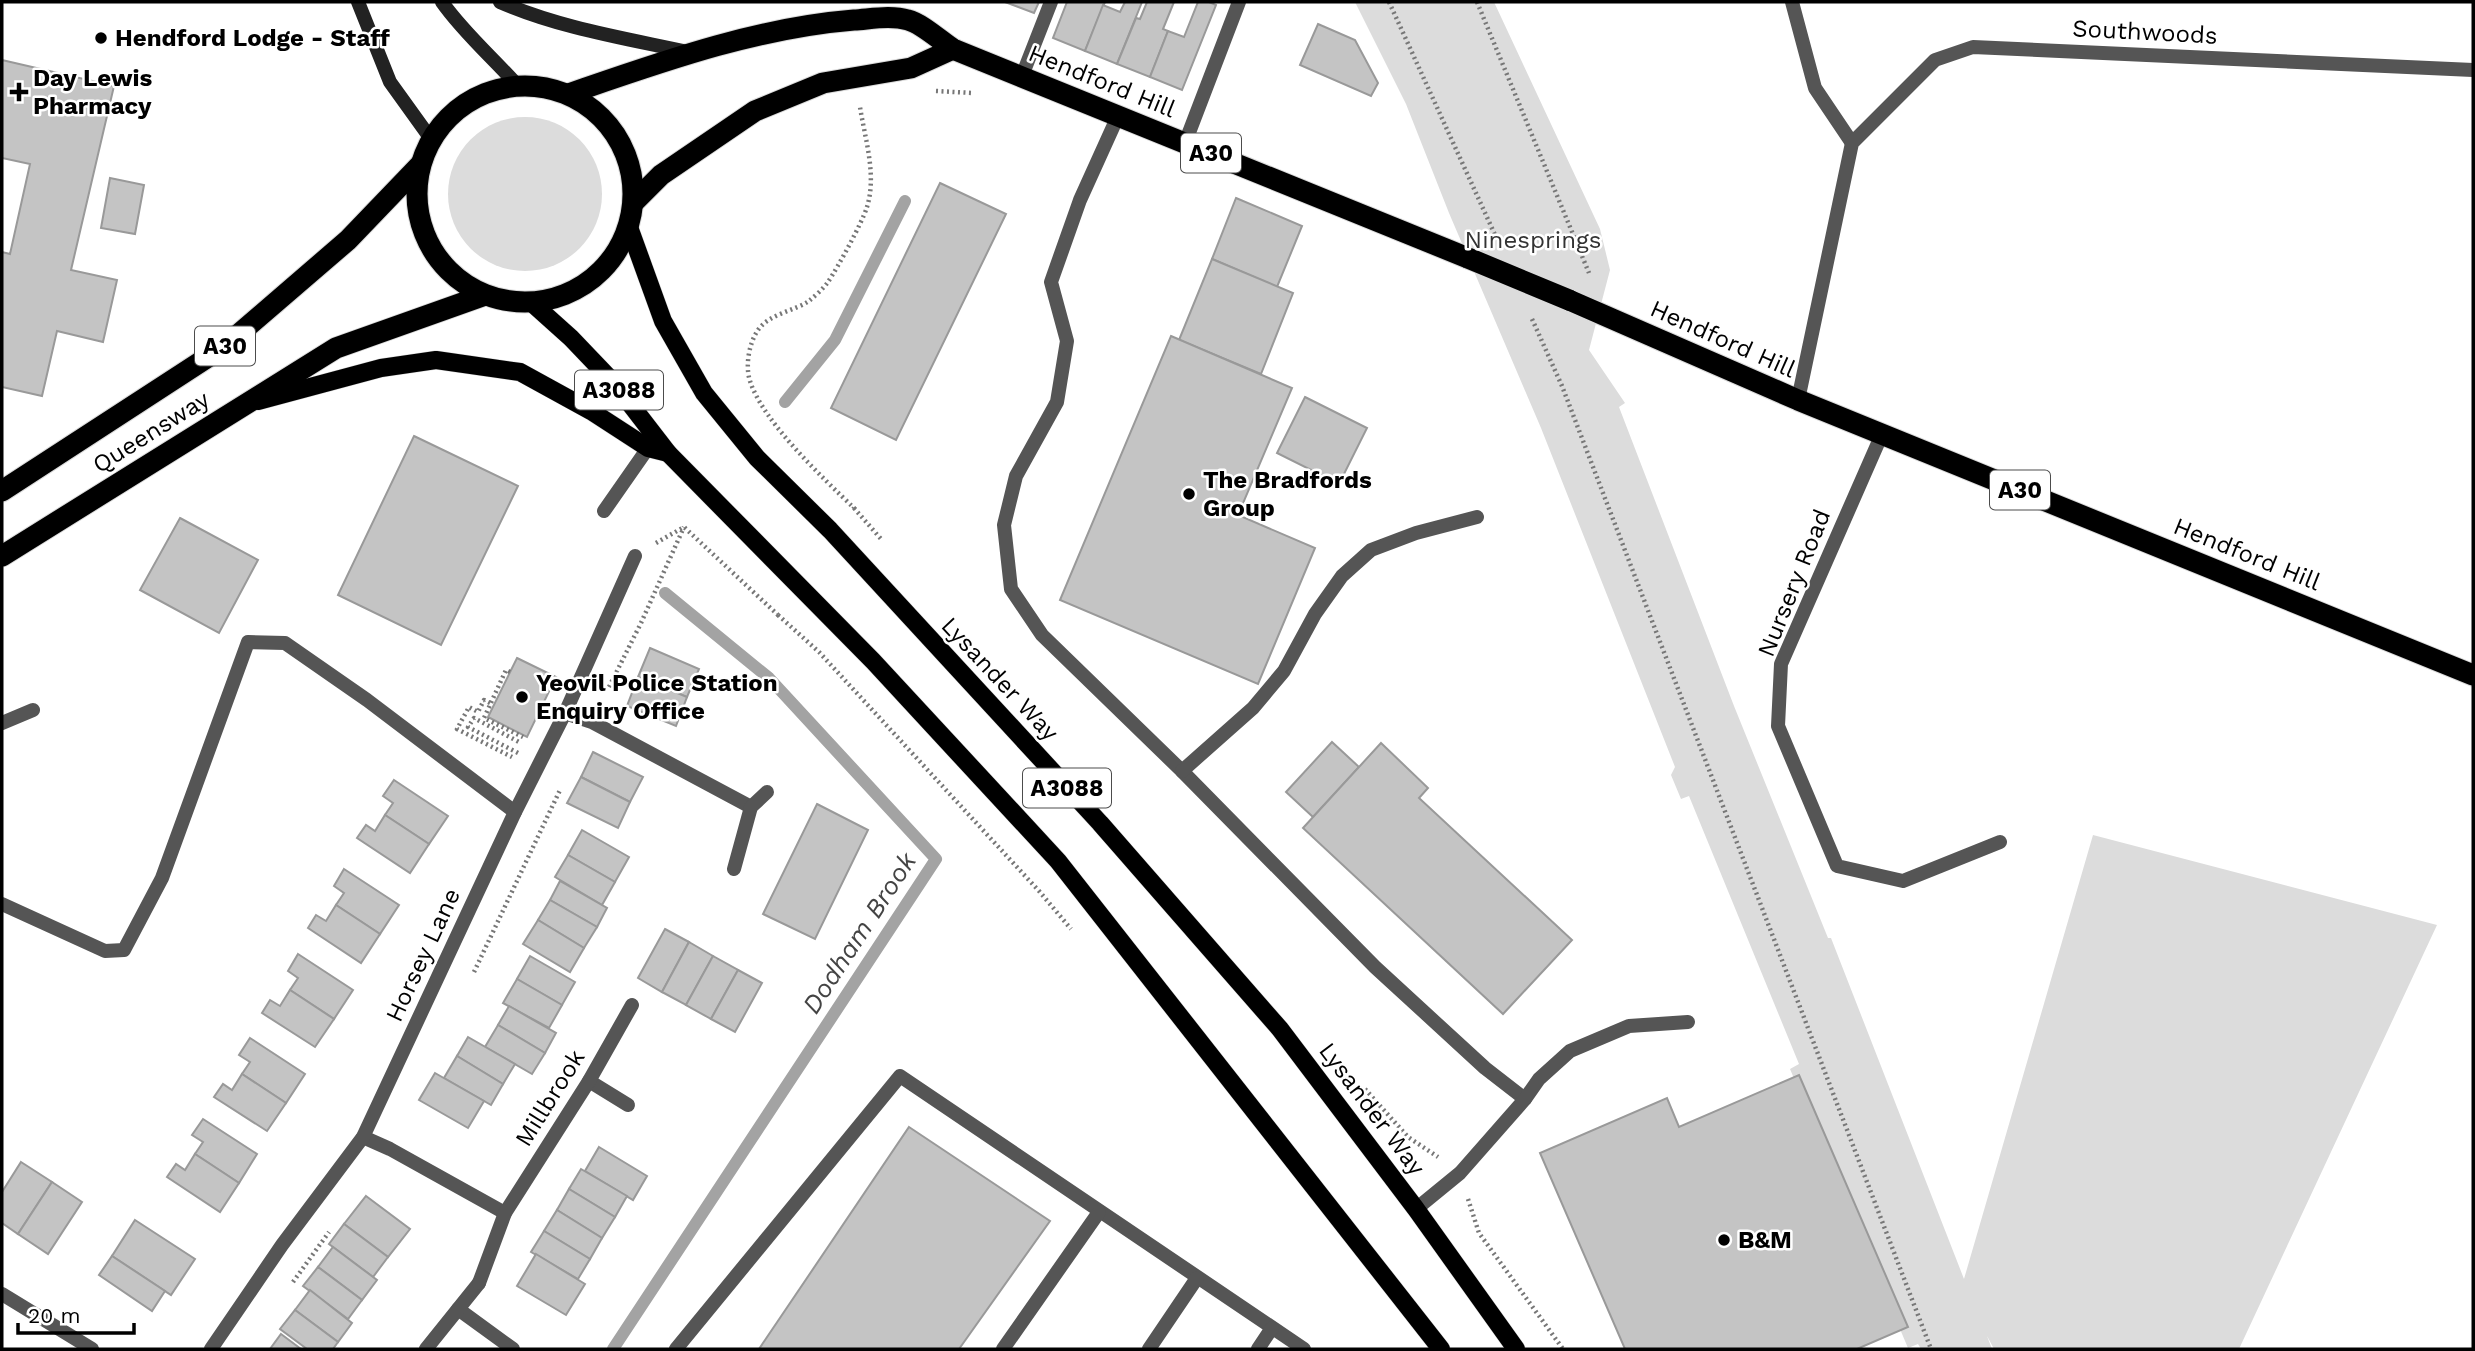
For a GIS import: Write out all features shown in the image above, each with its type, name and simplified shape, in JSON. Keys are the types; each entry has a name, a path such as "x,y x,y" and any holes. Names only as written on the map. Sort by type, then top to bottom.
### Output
{"highway":[{"name":"Hendford Hill","path":"568,94 690,53 767,33 825,22 892,18 910,20 953,49 1468,258 1798,400 2473,675"},
{"path":"634,202 661,176 755,111 823,82 911,68 953,49"},
{"path":"517,85 543,86 568,94 597,111 618,137 631,169 634,202 629,227 618,251 602,272 581,287 558,298 532,303 508,302 485,295 458,279 436,256 422,228 416,196 420,165 431,139 443,122 476,96 517,85"},
{"name":"Queensway","path":"2,491 225,346 348,240 420,165"},
{"name":"Queensway","path":"2,556 336,348 485,295"}],"main road":[{"name":"Lysander Way","path":"629,227 663,321 704,393 757,458 830,530 1100,823 1280,1029 1416,1209 1516,1349"},
{"name":"A3088","path":"532,303 571,338 614,383 668,453 873,661 1058,862 1441,1349"},
{"path":"245,405 381,368 436,360 520,372 591,411 649,448 668,453"}],"street":[{"path":"358,2 390,82 431,139"},
{"path":"442,2 459,26 485,49 517,85"},
{"path":"500,2 572,27 690,53"},
{"path":"1022,76 1051,2"},
{"path":"1185,143 1238,2"},
{"path":"1792,2 1815,88 1852,143 1798,400"},
{"name":"Southwoods","path":"1852,143 1935,60 1973,47 2473,70"},
{"path":"1118,116 1080,200 1051,282 1067,341 1057,402 1016,476 1004,525 1011,589 1042,635 1182,771 1376,967 1485,1068 1525,1099"},
{"name":"Nursery Road","path":"1882,433 1781,664 1778,726 1837,866 1903,881 2000,842"},
{"path":"604,511 649,448"},
{"path":"1182,771 1253,708 1284,671 1315,614 1342,576 1371,550 1416,533 1477,517"},
{"name":"Horsey Lane","path":"211,1349 282,1245 363,1137 515,812 565,713 635,556"},
{"path":"2,904 105,951 124,950 162,878 248,642 285,643 515,812"},
{"path":"2,723 33,710"},
{"path":"565,713 592,722 751,807"},
{"path":"734,869 751,807 767,792"},
{"name":"Millbrook","path":"426,1349 479,1283 505,1213 589,1081 632,1005"},
{"path":"1416,1209 1460,1173 1525,1099 1539,1079 1570,1051 1629,1026 1688,1022"},
{"path":"676,1349 900,1076 1304,1349"},
{"path":"589,1081 628,1105"},
{"path":"363,1137 390,1149 505,1213"},
{"path":"1003,1349 1099,1212"},
{"path":"1149,1349 1197,1278"},
{"path":"2,1294 92,1349"},
{"path":"458,1309 513,1349"},
{"path":"1258,1349 1272,1328"}],"path":[{"path":"1389,2 1501,248"},
{"path":"1477,2 1589,273"},
{"path":"830,530 854,508 807,460 761,404 749,380 749,355 759,329 776,316 808,301 827,284 867,208 872,180 857,75"},
{"path":"934,91 982,94"},
{"path":"861,108 872,105"},
{"path":"1529,311 1562,386 1931,1349"},
{"path":"635,556 684,527 828,662 1039,891 1075,934"},
{"path":"778,615 801,587"},
{"path":"490,703 484,699 478,712 469,707 457,729 512,757 515,752 468,727 474,718 521,739 484,718 506,670 510,672"}],"green space":[{"name":"Ninesprings","path":"1355,2 1494,2 1600,229 1610,270 1589,350 1625,403 1619,407 1734,706 1828,938 1831,938 1964,1279 2093,835 2437,925 2239,1349 1994,1349 1987,1336 1992,1349 1921,1349 1918,1344 1908,1348 1790,1069 1799,1064 1689,796 1681,799 1671,775 1675,767 1541,428 1449,213 1406,104"},
{"path":"525,117 555,123 580,139 596,164 602,194 596,224 580,249 555,265 525,271 495,265 470,249 454,224 448,194 454,164 470,139 495,123"}],"building":[{"path":"1005,2 1039,2 1034,13"},
{"path":"1067,2 1105,2 1085,51 1053,38"},
{"path":"1125,2 1142,2 1117,64 1085,51 1103,5 1120,12"},
{"path":"1147,2 1174,2 1163,29 1168,31 1150,77 1117,64 1136,18 1140,19"},
{"path":"1198,2 1216,5 1182,90 1150,77 1168,31 1184,37"},
{"path":"1318,24 1355,40 1378,83 1371,96 1300,65"},
{"path":"2,60 114,86 71,270 117,280 103,342 57,331 42,396 2,387 2,252 10,254 30,164 2,158"},
{"path":"110,178 144,185 135,234 101,228"},
{"path":"940,183 1006,214 896,440 831,408"},
{"path":"1236,198 1302,226 1277,287 1212,259"},
{"path":"1212,259 1293,293 1261,374 1179,340"},
{"path":"1171,336 1292,388 1238,515 1315,548 1258,684 1060,600"},
{"path":"1305,397 1367,428 1339,484 1277,453"},
{"path":"414,436 518,486 441,645 338,595"},
{"path":"180,518 258,560 219,633 140,590"},
{"path":"650,648 699,669 687,697 638,677"},
{"name":"Yeovil Police Station Enquiry Office","path":"517,658 556,677 527,737 488,717"},
{"path":"638,677 687,697 676,726 627,706"},
{"path":"1332,742 1359,767 1313,817 1286,792"},
{"path":"1381,743 1428,788 1419,798 1572,940 1503,1014 1303,828"},
{"path":"593,752 643,777 630,802 581,777"},
{"path":"581,777 630,802 618,828 567,803"},
{"path":"394,780 448,816 429,844 385,815 393,803 383,796"},
{"path":"817,804 868,830 815,939 763,914"},
{"path":"385,815 429,844 410,873 357,838 366,825 375,831"},
{"path":"582,830 629,857 615,882 568,855"},
{"path":"568,855 615,882 602,905 555,877"},
{"path":"344,869 399,905 380,934 336,905 344,893 334,886"},
{"path":"560,881 607,908 597,927 550,900"},
{"path":"550,900 597,927 584,948 538,920"},
{"path":"336,905 380,934 361,963 308,928 316,915 326,921"},
{"path":"538,920 584,948 570,972 523,944"},
{"path":"665,929 689,942 662,992 638,978"},
{"path":"689,942 713,956 686,1005 662,992"},
{"path":"298,954 353,990 334,1019 290,990 298,978 288,971"},
{"path":"530,956 575,982 562,1005 517,979"},
{"path":"713,956 738,970 711,1019 686,1005"},
{"path":"738,970 762,983 735,1032 711,1019"},
{"path":"517,979 562,1005 549,1028 503,1003"},
{"path":"290,990 334,1019 315,1047 262,1013 270,1000 280,1006"},
{"path":"509,1006 556,1033 545,1053 498,1025"},
{"path":"498,1025 545,1053 532,1074 485,1047"},
{"path":"468,1037 515,1064 503,1084 457,1056"},
{"path":"250,1038 305,1074 286,1103 242,1074 250,1062 239,1055"},
{"path":"457,1056 503,1084 491,1105 444,1078"},
{"path":"435,1073 484,1101 468,1128 419,1100"},
{"path":"242,1074 286,1103 267,1131 214,1097 223,1084 232,1090"},
{"name":"B&M","path":"1799,1075 1908,1327 1857,1349 1625,1349 1540,1153 1667,1098 1679,1127"},
{"path":"203,1119 257,1154 239,1183 195,1154 203,1142 192,1135"},
{"path":"909,1127 1050,1221 959,1349 759,1349"},
{"path":"599,1147 647,1176 633,1200 585,1171"},
{"path":"195,1154 239,1183 220,1212 167,1177 176,1164 185,1170"},
{"path":"21,1162 52,1182 18,1234 2,1223 2,1192"},
{"path":"581,1169 627,1196 615,1217 569,1189"},
{"path":"52,1182 82,1202 48,1254 18,1234"},
{"path":"569,1189 615,1217 602,1238 557,1210"},
{"path":"366,1196 410,1229 388,1257 344,1224"},
{"path":"557,1210 602,1238 590,1259 544,1231"},
{"path":"135,1220 195,1259 171,1295 112,1256"},
{"path":"344,1224 388,1257 373,1277 329,1244"},
{"path":"544,1231 590,1259 578,1279 531,1252"},
{"path":"333,1247 377,1280 362,1300 318,1267"},
{"path":"536,1254 585,1284 566,1315 517,1286"},
{"path":"112,1256 165,1291 152,1311 99,1275"},
{"path":"318,1267 362,1300 348,1319 303,1286"},
{"path":"310,1290 352,1323 338,1342 295,1310"},
{"path":"295,1310 338,1342 333,1349 307,1349 280,1329"},
{"path":"281,1334 301,1349 270,1349"}],"waterway":[{"path":"785,402 835,340 905,201"},
{"name":"Dodham Brook","path":"613,1349 936,859 769,678 665,593"}],"place":[{"name":"Hendford Lodge - Staff","path":"101,38"},
{"name":"Day Lewis Pharmacy","path":"19,92"},
{"name":"The Bradfords Group","path":"1189,494"},
{"name":"Yeovil Police Station Enquiry Office","path":"522,697"},
{"name":"B&M","path":"1724,1240"}]}
